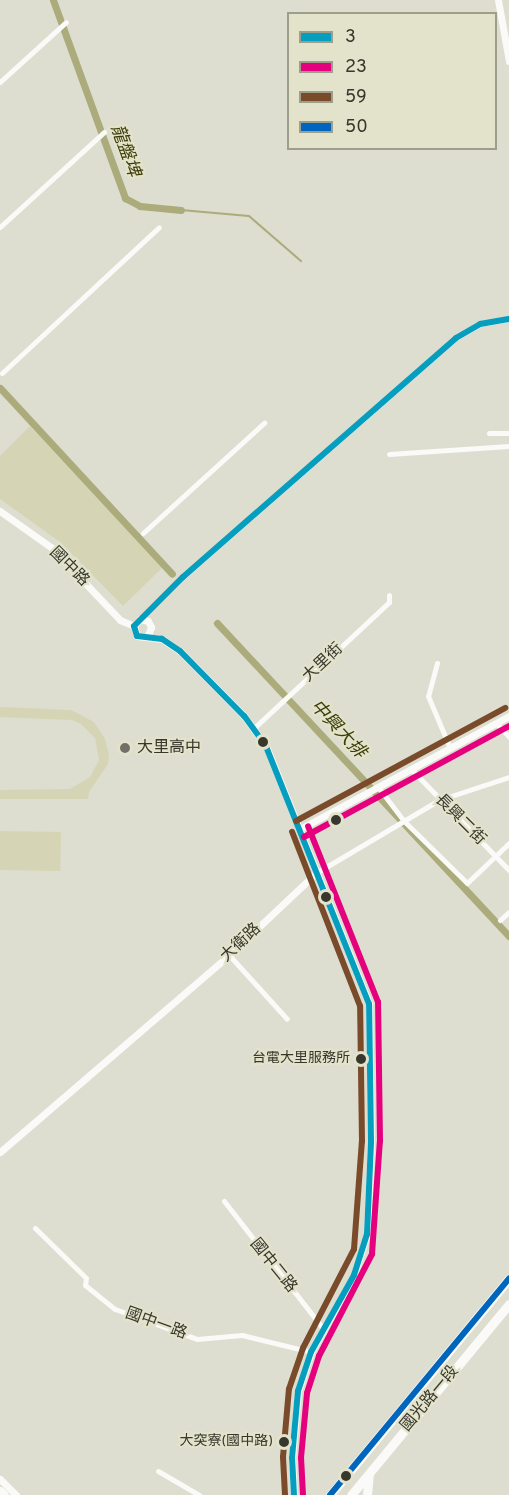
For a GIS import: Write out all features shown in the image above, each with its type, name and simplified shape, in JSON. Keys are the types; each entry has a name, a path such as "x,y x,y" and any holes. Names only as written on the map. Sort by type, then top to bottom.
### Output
{"main road":[{"name":"國光路一段","path":"330,1495 509,1279"},
{"name":"國光路一段","path":"351,1495 509,1304"},
{"path":"367,1495 370,1472"},
{"path":"0,1491 4,1495"}],"street":[{"path":"498,0 509,61"},
{"path":"0,82 66,22"},
{"path":"0,227 104,132"},
{"path":"2,373 159,227"},
{"path":"134,626 183,577 456,338 480,324 509,319"},
{"path":"143,533 264,423"},
{"path":"489,433 509,433"},
{"path":"389,454 509,446"},
{"name":"國中路","path":"0,511 52,548 120,620 134,626 137,636 148,635 162,639 180,651 253,729 277,767 315,874 367,998 372,1061 367,1234 354,1275 311,1352 295,1408 294,1495"},
{"name":"大里街","path":"253,729 389,602 389,595"},
{"path":"140,620 150,624 148,635"},
{"path":"437,663 428,696 450,748"},
{"path":"300,830 509,716"},
{"path":"497,724 509,737"},
{"name":"長興二街","path":"411,769 509,870"},
{"name":"大衛路","path":"0,1152 229,955 315,874 439,800 509,777"},
{"path":"375,789 467,883 509,843"},
{"path":"500,920 509,912"},
{"path":"229,955 287,1019"},
{"name":"國中二路","path":"224,1201 324,1330"},
{"name":"國中一路","path":"35,1228 86,1278 85,1285 115,1309 197,1339 242,1335 311,1352"},
{"path":"158,1472 200,1495"},
{"path":"0,1479 16,1495"}],"green space":[{"path":"30,426 164,566 123,606 60,542 0,499 0,456"},
{"path":"0,707 71,710 94,722 105,739 109,754 108,764 89,792 88,799 0,799 0,790 70,789 90,777 99,760 95,738 81,724 72,720 0,717"},
{"path":"0,831 61,832 60,871 0,870"}],"waterway":[{"name":"龍盤埤","path":"53,0 125,198 140,206 181,210"},
{"name":"龍盤埤","path":"181,210 249,216 301,261"},
{"name":"中興大排","path":"0,388 172,574"},
{"name":"中興大排","path":"217,623 509,936"}],"transit line":[{"name":"3","path":"294,1495 292,1458 298,1391 311,1352 354,1275 367,1234 371,1141 369,1004 266,746 244,716 180,651 162,639 137,636 134,626 183,577 456,338 480,324 509,319"},
{"name":"59","path":"296,821 505,708"},
{"name":"23","path":"304,837 509,726"},
{"name":"23","path":"303,1495 301,1458 307,1393 319,1356 372,1254 380,1141 378,1002 308,826"},
{"name":"59","path":"285,1495 283,1457 289,1389 303,1348 354,1249 362,1141 360,1006 292,832"},
{"name":"50","path":"330,1495 509,1279"}],"place":[{"name":"大里高中","path":"125,748"},
{"name":"台電大里服務所","path":"361,1059"},
{"name":"大突寮(國中路)","path":"284,1442"}]}
